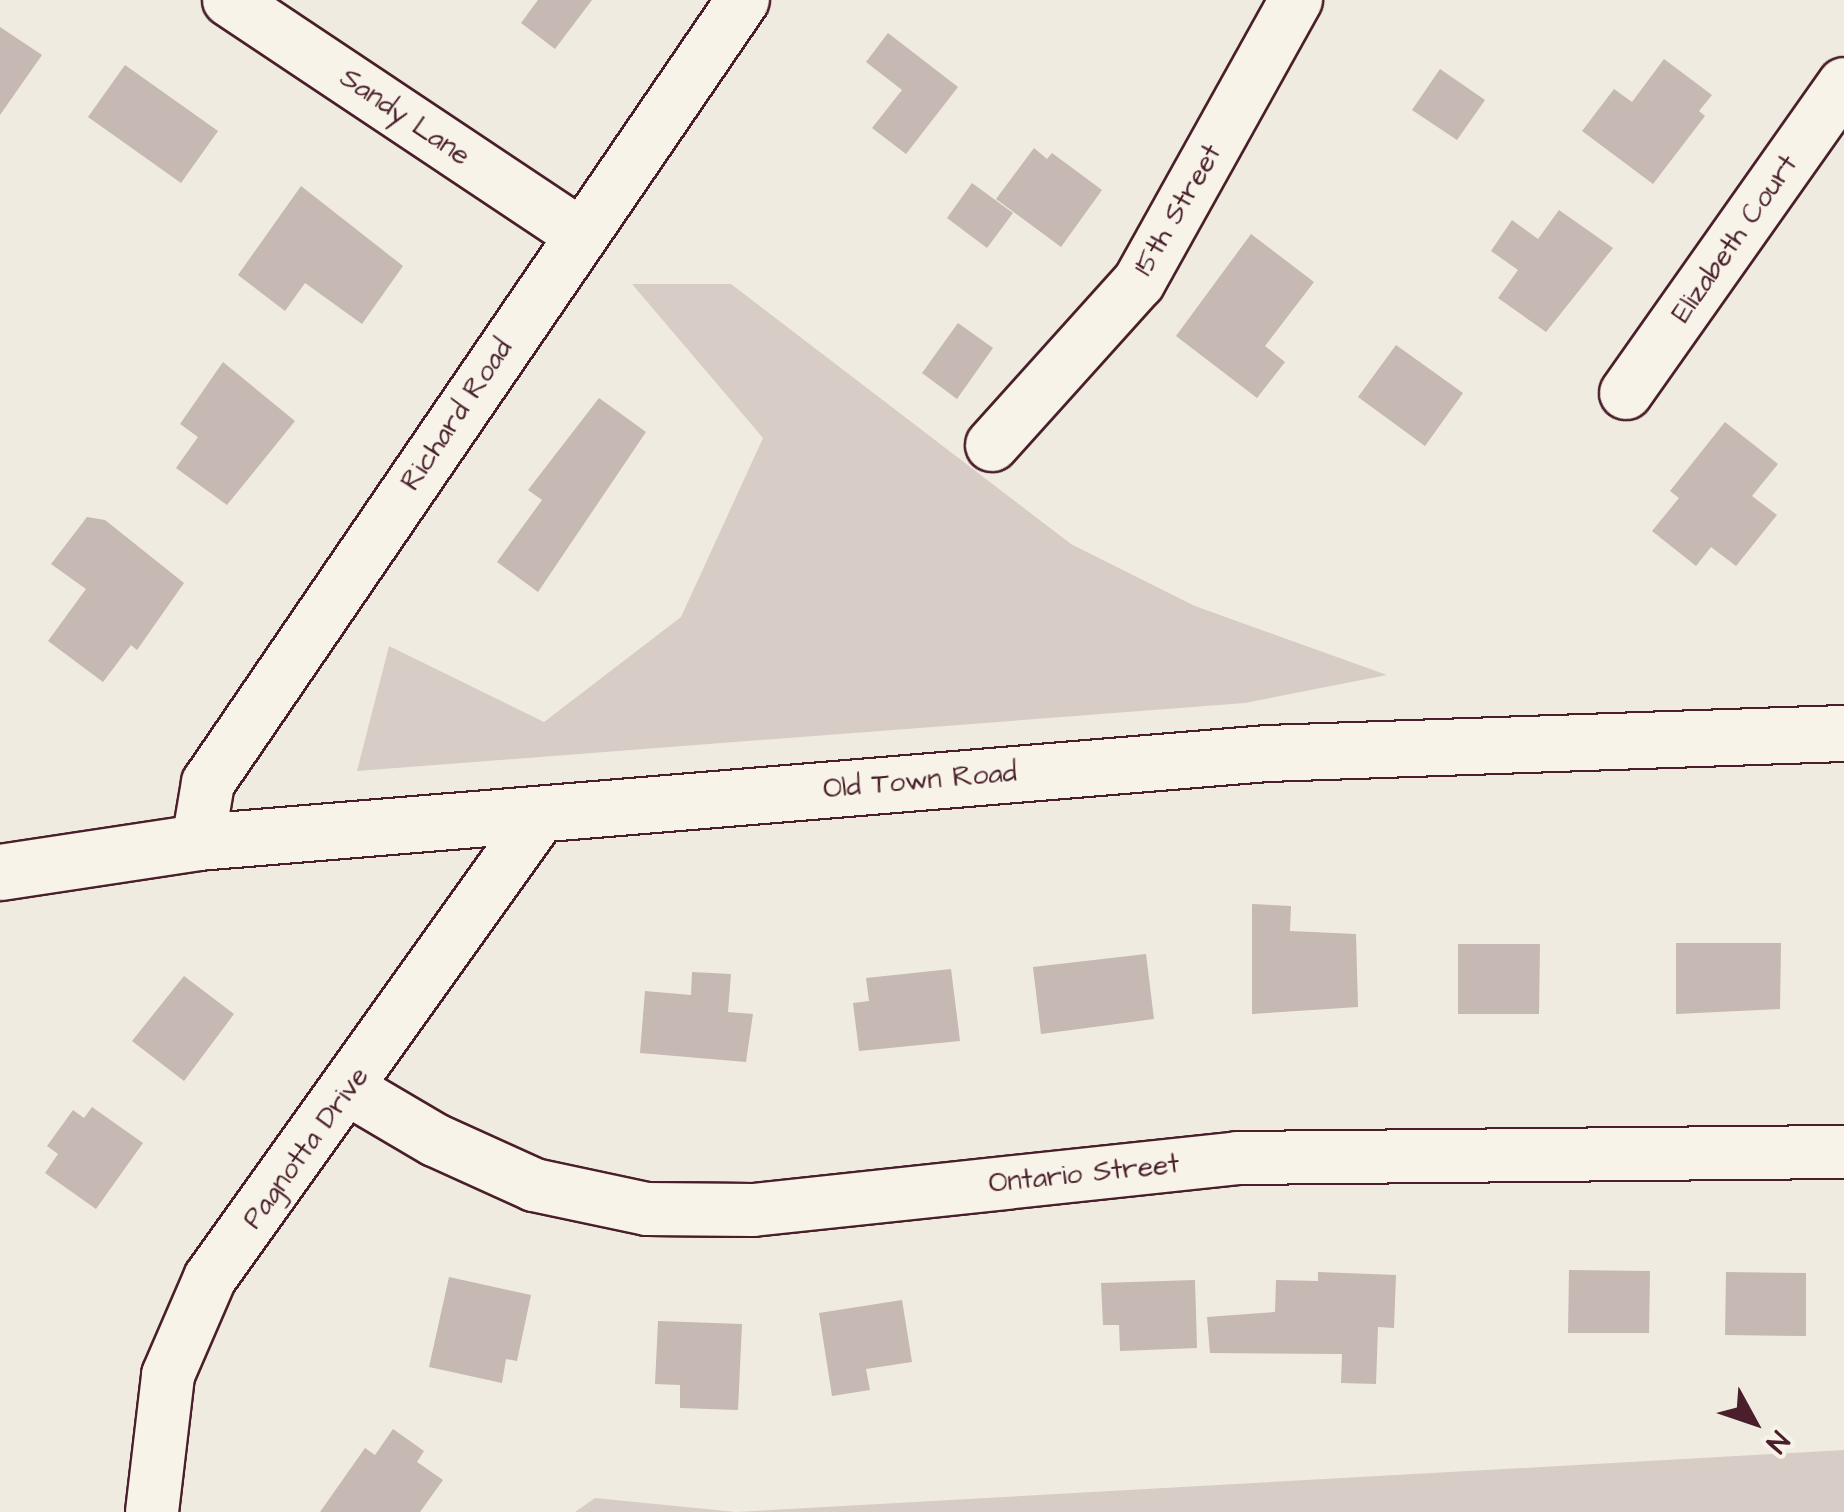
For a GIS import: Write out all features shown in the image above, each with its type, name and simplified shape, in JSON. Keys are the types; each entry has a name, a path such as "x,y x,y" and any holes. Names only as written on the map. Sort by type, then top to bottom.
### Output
{"main road":[{"name":"Old Town Road","path":"0,872 198,842 1267,753 1844,733"}],"street":[{"name":"Sandy Lane","path":"229,0 580,234"},
{"name":"Richard Road","path":"198,842 208,784 743,0"},
{"name":"15th Street","path":"992,445 1139,282 1296,0"},
{"name":"Elizabeth Court","path":"1626,392 1844,84"},
{"name":"Pagnotta Drive","path":"152,1512 168,1375 210,1278 350,1090 540,816"},
{"name":"Ontario Street","path":"350,1090 435,1140 534,1185 647,1209 752,1210 1237,1158 1844,1152"}],"shaded area":[{"path":"632,284 731,284 1071,544 1195,606 1387,675 1245,703 357,771 389,646 544,722 681,617 763,438"},
{"path":"1844,1450 1844,1512 736,1512"},
{"path":"595,1498 736,1512 575,1512"}],"building":[{"path":"538,0 592,0 555,49 521,23"},
{"path":"0,27 42,55 0,115"},
{"path":"888,33 958,87 906,154 872,128 902,90 866,62"},
{"path":"1664,59 1712,95 1699,111 1705,116 1653,184 1582,131 1614,89 1632,102"},
{"path":"125,65 218,131 181,183 88,117"},
{"path":"1440,69 1485,100 1457,140 1412,110"},
{"path":"1034,148 1047,159 1052,153 1102,190 1061,247 996,199"},
{"path":"972,183 1013,213 987,248 947,218"},
{"path":"301,186 403,266 362,324 305,283 285,311 238,275"},
{"path":"1559,210 1613,248 1546,332 1498,298 1518,270 1491,251 1512,220 1538,239"},
{"path":"1251,234 1314,282 1265,346 1285,362 1257,398 1176,336"},
{"path":"958,323 993,348 957,399 922,373"},
{"path":"1396,345 1463,393 1425,446 1358,397"},
{"path":"223,362 295,421 227,505 176,468 198,437 180,424"},
{"path":"599,398 646,432 538,592 497,562 542,500 528,490"},
{"path":"1725,422 1778,464 1752,496 1777,515 1736,566 1711,547 1696,566 1652,531 1679,498 1670,491"},
{"path":"87,517 105,520 184,583 137,650 131,645 103,682 48,641 86,589 51,564"},
{"path":"1252,904 1291,906 1290,931 1356,934 1358,1007 1252,1014"},
{"path":"1676,943 1781,943 1780,1009 1676,1014"},
{"path":"1458,944 1540,944 1539,1014 1458,1014"},
{"path":"1146,954 1154,1019 1041,1034 1033,967"},
{"path":"951,969 960,1041 859,1051 853,1003 869,1001 866,978"},
{"path":"692,972 731,974 728,1012 753,1014 746,1062 640,1053 645,991 691,995"},
{"path":"184,976 234,1014 184,1081 132,1041"},
{"path":"92,1107 143,1143 96,1209 45,1173 58,1154 47,1146 73,1110 84,1118"},
{"path":"1569,1270 1650,1271 1649,1333 1568,1333"},
{"path":"1318,1272 1396,1275 1394,1328 1378,1327 1376,1384 1341,1383 1342,1354 1210,1353 1207,1317 1275,1312 1276,1280 1318,1281"},
{"path":"1726,1272 1806,1273 1806,1336 1725,1335"},
{"path":"449,1277 531,1295 517,1361 506,1359 502,1383 429,1367"},
{"path":"1195,1280 1197,1348 1120,1351 1119,1325 1103,1325 1101,1283"},
{"path":"902,1300 912,1362 866,1369 870,1390 832,1396 819,1313"},
{"path":"658,1321 742,1324 738,1410 680,1408 680,1385 655,1384"},
{"path":"393,1429 424,1451 417,1462 443,1480 420,1512 320,1512 365,1448 375,1455"}]}
